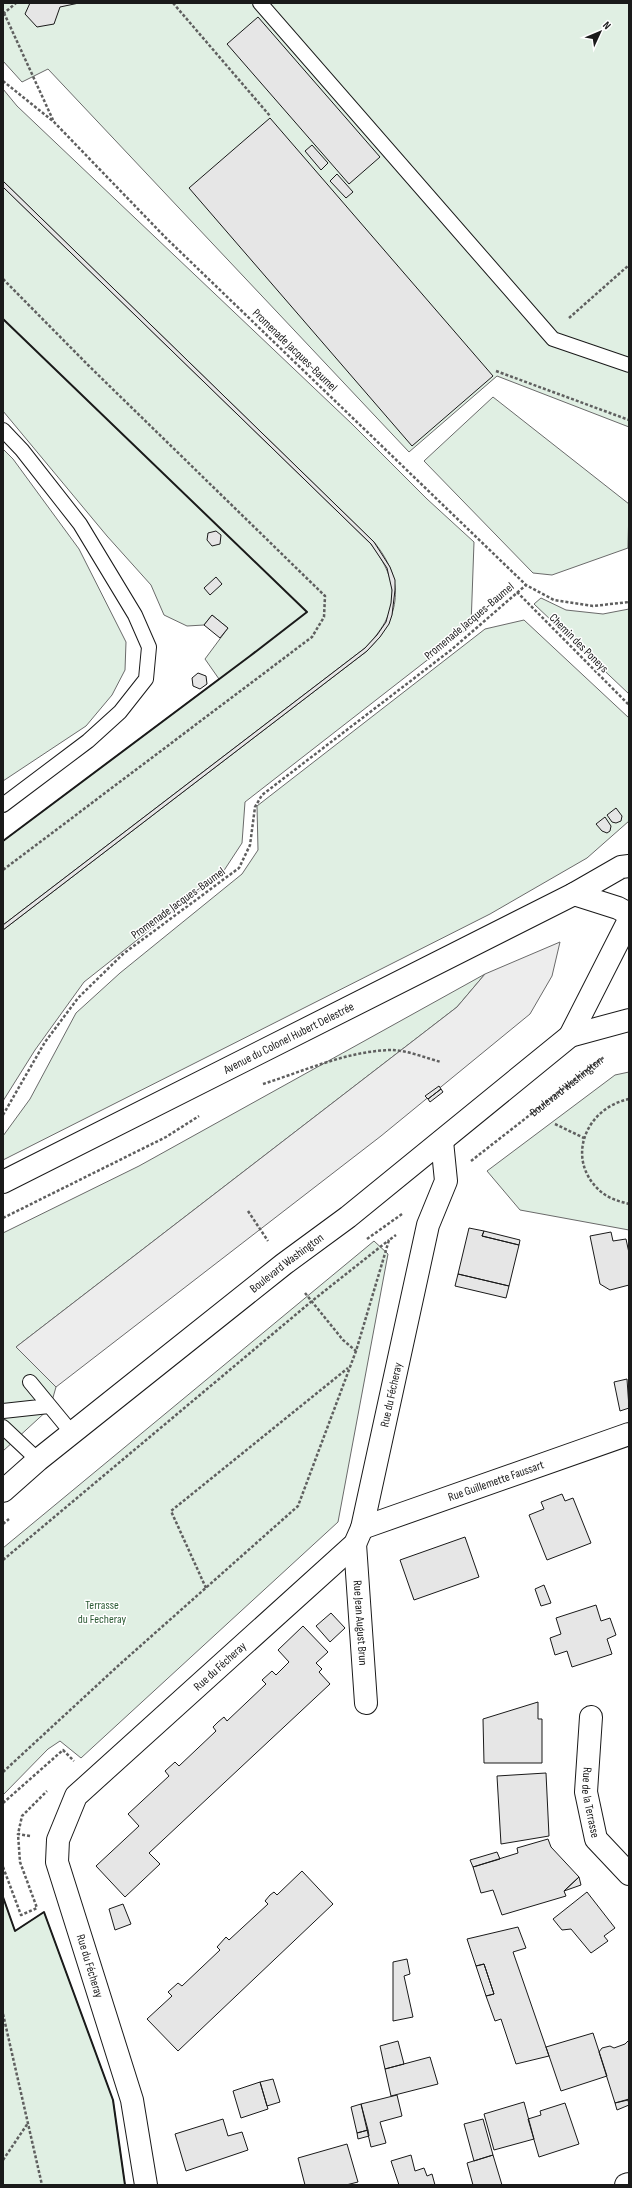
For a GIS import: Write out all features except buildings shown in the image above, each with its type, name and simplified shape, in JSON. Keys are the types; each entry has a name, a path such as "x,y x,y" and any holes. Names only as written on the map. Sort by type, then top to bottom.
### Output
{"street":[{"name":"Avenue du Colonel Hubert Delestrée","path":"3,1182 574,894 621,867 629,866"},
{"path":"574,894 618,908 629,914"},
{"name":"Boulevard Washington","path":"3,1491 72,1432 284,1264 348,1217 570,1036 629,920"},
{"name":"Boulevard Washington","path":"570,1036 629,1020"},
{"name":"Rue du Fécheray","path":"146,2185 132,2100 57,1862 58,1840 76,1796 358,1536 428,1225 446,1181 442,1141"},
{"name":"Rue Guillemette Faussart","path":"358,1536 629,1434"},
{"name":"Rue Jean August Brun","path":"358,1536 366,1703"},
{"name":"Rue de la Terrasse","path":"591,1718 586,1792 596,1839 629,1874"}],"lane":[{"path":"260,3 553,339 629,365"},
{"path":"3,430 22,450 80,524 135,615 149,648 146,679 120,712 88,741 3,804"},
{"path":"30,1382 72,1432"},
{"path":"3,1411 49,1406"},
{"path":"3,1427 38,1460"}],"path":[{"path":"16,3 4,14 54,122"},
{"path":"173,3 270,116"},
{"name":"Promenade Jacques-Baumel","path":"3,81 54,122 165,237 526,585 451,650 262,795 254,807 250,845 238,868 123,954 78,998 45,1042 3,1115"},
{"path":"569,318 629,265"},
{"path":"3,279 89,366 325,596 324,617 312,637 3,870"},
{"path":"496,371 629,420"},
{"path":"526,585 554,600 594,606 629,602"},
{"name":"Chemin des Poneys","path":"517,592 629,705"},
{"path":"270,1081 339,1059 366,1053 392,1050 441,1062"},
{"name":"Boulevard Washington","path":"466,1166 605,1056"},
{"path":"629,1099 617,1102 602,1111 590,1124 584,1138 583,1159 588,1176 599,1190 613,1200 629,1204"},
{"path":"555,1124 584,1138"},
{"path":"248,1211 270,1245"},
{"path":"3,1560 312,1301 389,1240 402,1232"},
{"path":"3,1772 298,1506 356,1350 389,1240"},
{"path":"306,1293 344,1340 356,1350"},
{"path":"206,1588 172,1511 349,1367"},
{"path":"3,1803 63,1750 76,1762 70,1768"},
{"path":"3,1867 21,1915 37,1908 20,1862 18,1834 22,1816 49,1790"},
{"path":"18,1834 38,1837"},
{"path":"3,2014 42,2185"},
{"path":"3,2160 28,2123"}],"green space":[{"path":"3,3 629,3 629,427 497,376 409,452 48,69 22,82 3,61"},
{"path":"3,89 17,106 352,424 427,499 474,542 471,626 245,802 242,843 223,872 84,982 35,1050 3,1101 3,930 367,651 379,638 393,611 395,584 391,570 384,556 374,542 3,181"},
{"path":"3,187 371,544 381,558 388,572 392,585 392,598 390,610 385,622 377,635 365,648 3,925 3,841 219,679 205,659 228,628 212,615 204,625 187,626 164,615 151,585 107,536 3,411"},
{"path":"493,397 629,504 628,548 552,575 533,573 424,461"},
{"path":"3,449 13,459 79,549 126,642 125,670 112,695 86,726 3,781"},
{"path":"541,598 566,610 603,614 629,609 629,694 534,604"},
{"path":"524,620 629,718 629,821 587,858 490,914 3,1160 3,1136 30,1099 76,1013 120,973 242,874 258,850 257,806 485,629"},
{"path":"485,974 457,1007 16,1347 56,1387 50,1408 3,1451 3,1233 139,1166"},
{"path":"629,1072 629,1230 520,1210 487,1171 615,1075"},
{"name":"Terrasse du Fecheray","path":"374,1241 388,1254 338,1522 81,1758 60,1741 48,1749 3,1795 3,1548"},
{"path":"3,1897 15,1931 44,1912 113,2100 125,2185 3,2185"}],"shaded area":[{"path":"560,942 552,976 530,1014 381,1136 56,1387 16,1347 457,1007 485,974"}],"wall":[{"path":"3,319 307,612 3,841"},
{"path":"3,1897 15,1931 44,1912 113,2100 125,2185"}]}
